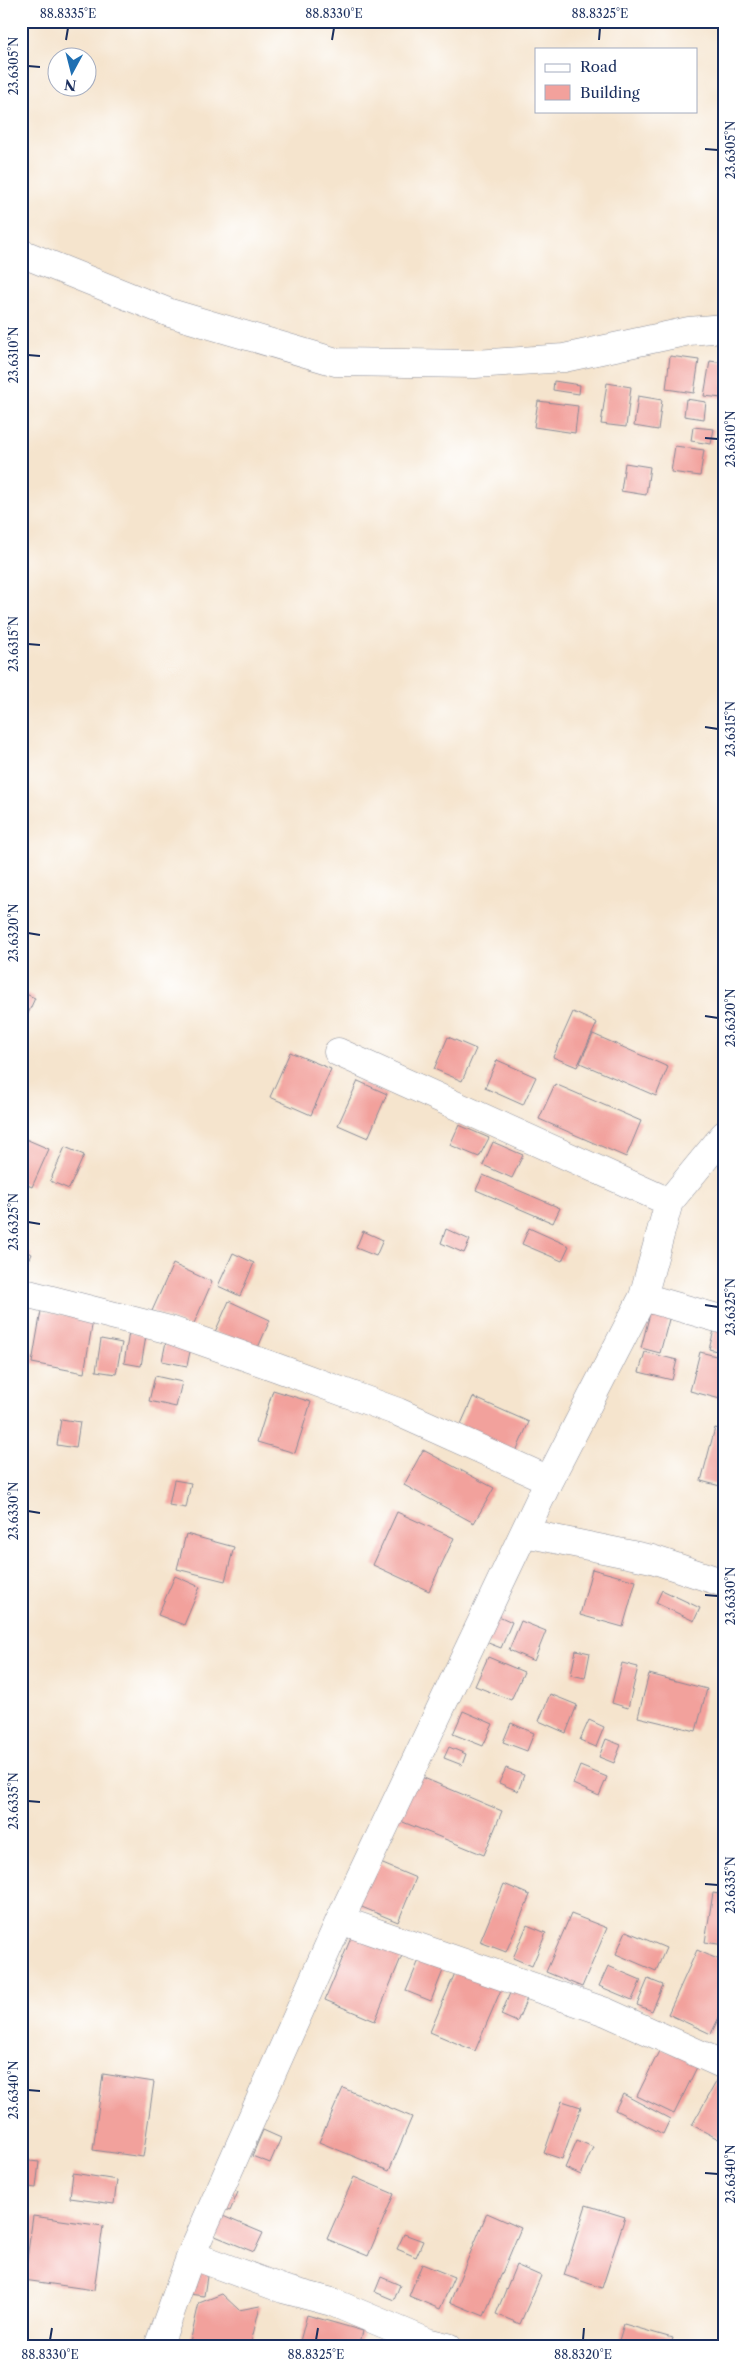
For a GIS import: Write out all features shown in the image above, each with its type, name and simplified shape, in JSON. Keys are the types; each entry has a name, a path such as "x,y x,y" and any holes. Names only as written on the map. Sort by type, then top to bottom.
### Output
{"street":[{"path":"21,253 170,313 336,362 476,364 564,358 690,331 724,328"},
{"path":"338,1052 669,1202"},
{"path":"158,2347 191,2255 340,1920 549,1480 643,1297 669,1202 724,1135"},
{"path":"21,1292 170,1330 278,1368 398,1412 549,1480"},
{"path":"643,1297 724,1320"},
{"path":"525,1533 652,1558 724,1583"},
{"path":"340,1920 606,2012 724,2065"},
{"path":"191,2255 283,2289 332,2302 427,2342 448,2347"}],"building":[{"path":"670,356 699,360 694,393 666,389"},
{"path":"710,361 724,363 722,398 704,396"},
{"path":"554,381 580,385 579,394 553,390"},
{"path":"607,383 631,387 626,427 601,424"},
{"path":"638,396 662,400 658,430 634,426"},
{"path":"686,399 706,402 704,419 684,416"},
{"path":"538,401 578,406 575,433 534,427"},
{"path":"693,427 714,429 711,444 691,441"},
{"path":"675,446 704,450 700,476 671,472"},
{"path":"625,463 650,467 646,495 621,491"},
{"path":"21,992 35,998 21,1029"},
{"path":"573,1012 597,1023 577,1067 553,1057"},
{"path":"593,1034 668,1067 656,1096 580,1063"},
{"path":"448,1037 476,1049 462,1081 434,1069"},
{"path":"290,1052 331,1069 311,1115 270,1097"},
{"path":"497,1060 536,1077 523,1105 485,1088"},
{"path":"358,1081 387,1094 368,1138 338,1125"},
{"path":"555,1084 641,1121 626,1157 539,1119"},
{"path":"459,1125 489,1138 479,1157 450,1145"},
{"path":"21,1137 49,1149 32,1187 21,1182"},
{"path":"493,1142 523,1155 512,1178 483,1165"},
{"path":"65,1147 84,1155 69,1189 50,1181"},
{"path":"483,1175 560,1208 553,1223 476,1190"},
{"path":"529,1228 569,1246 562,1261 522,1244"},
{"path":"446,1229 470,1240 464,1253 441,1243"},
{"path":"363,1231 383,1240 376,1256 356,1248"},
{"path":"21,1250 32,1254 21,1278"},
{"path":"233,1253 254,1263 240,1296 218,1286"},
{"path":"173,1264 212,1282 192,1328 152,1311"},
{"path":"229,1301 270,1320 257,1350 215,1332"},
{"path":"653,1302 672,1308 660,1353 641,1348"},
{"path":"41,1311 93,1320 84,1373 32,1363"},
{"path":"716,1323 724,1325 724,1353 709,1349"},
{"path":"129,1332 146,1336 141,1366 124,1363"},
{"path":"167,1337 192,1342 187,1366 162,1361"},
{"path":"101,1339 122,1343 116,1374 96,1371"},
{"path":"645,1352 677,1360 672,1380 639,1372"},
{"path":"700,1352 724,1358 724,1400 690,1391"},
{"path":"155,1376 182,1382 176,1407 149,1401"},
{"path":"273,1390 311,1402 295,1453 257,1442"},
{"path":"473,1397 529,1422 514,1456 458,1431"},
{"path":"61,1419 80,1422 76,1448 57,1445"},
{"path":"715,1428 724,1430 724,1487 701,1481"},
{"path":"423,1450 494,1488 474,1523 404,1485"},
{"path":"174,1480 191,1483 186,1508 169,1505"},
{"path":"397,1512 454,1538 429,1591 373,1565"},
{"path":"186,1534 234,1547 225,1581 177,1569"},
{"path":"592,1569 636,1581 623,1627 580,1615"},
{"path":"175,1576 200,1587 184,1625 158,1615"},
{"path":"662,1590 700,1608 694,1621 656,1603"},
{"path":"490,1612 512,1622 501,1648 478,1639"},
{"path":"521,1621 546,1631 534,1661 509,1650"},
{"path":"576,1650 590,1653 585,1678 571,1675"},
{"path":"488,1657 524,1672 511,1700 475,1686"},
{"path":"622,1663 638,1667 628,1708 612,1703"},
{"path":"649,1674 707,1689 696,1731 638,1717"},
{"path":"550,1694 577,1705 566,1733 539,1721"},
{"path":"463,1711 493,1724 483,1746 453,1734"},
{"path":"589,1720 604,1727 596,1747 580,1740"},
{"path":"511,1723 534,1733 527,1751 503,1742"},
{"path":"606,1739 621,1745 614,1763 599,1757"},
{"path":"449,1747 466,1754 462,1765 444,1758"},
{"path":"580,1766 607,1777 599,1796 573,1784"},
{"path":"506,1768 524,1775 518,1791 499,1783"},
{"path":"412,1773 502,1811 484,1855 393,1818"},
{"path":"371,1859 416,1878 398,1922 352,1903"},
{"path":"504,1884 530,1895 506,1952 480,1942"},
{"path":"713,1893 724,1895 724,1945 705,1942"},
{"path":"571,1914 607,1928 582,1987 546,1972"},
{"path":"527,1925 546,1933 532,1966 513,1958"},
{"path":"626,1931 666,1948 656,1971 616,1954"},
{"path":"353,1933 403,1953 375,2021 325,2000"},
{"path":"697,1950 724,1962 724,2007 711,2034 668,2014"},
{"path":"422,1953 446,1963 431,2001 406,1991"},
{"path":"458,1966 503,1985 475,2051 430,2032"},
{"path":"608,1966 641,1980 632,2000 599,1986"},
{"path":"648,1979 663,1985 652,2011 637,2005"},
{"path":"512,1988 528,1996 517,2022 501,2015"},
{"path":"661,2047 698,2065 674,2114 637,2096"},
{"path":"724,2068 724,2142 692,2125"},
{"path":"103,2074 154,2082 143,2157 93,2150"},
{"path":"343,2088 412,2117 389,2171 319,2142"},
{"path":"623,2094 670,2119 663,2134 615,2110"},
{"path":"562,2101 581,2107 562,2159 544,2153"},
{"path":"263,2130 281,2138 270,2163 252,2156"},
{"path":"577,2140 593,2147 581,2175 565,2168"},
{"path":"21,2160 39,2162 36,2188 21,2186"},
{"path":"73,2173 117,2180 114,2204 70,2198"},
{"path":"354,2177 394,2194 368,2256 327,2239"},
{"path":"226,2187 238,2192 230,2211 217,2206"},
{"path":"586,2205 625,2217 602,2288 564,2275"},
{"path":"211,2211 263,2233 254,2252 203,2231"},
{"path":"487,2213 521,2228 484,2316 450,2302"},
{"path":"33,2216 103,2226 94,2290 24,2280"},
{"path":"404,2234 423,2241 416,2257 397,2249"},
{"path":"422,2264 454,2277 440,2309 409,2296"},
{"path":"516,2265 541,2276 520,2324 496,2314"},
{"path":"193,2268 208,2270 204,2296 189,2294"},
{"path":"381,2277 400,2285 394,2300 375,2292"},
{"path":"222,2294 239,2310 260,2306 250,2347 189,2347 199,2303"},
{"path":"307,2315 363,2331 359,2347 299,2345"},
{"path":"624,2324 672,2338 669,2347 617,2347"}]}
